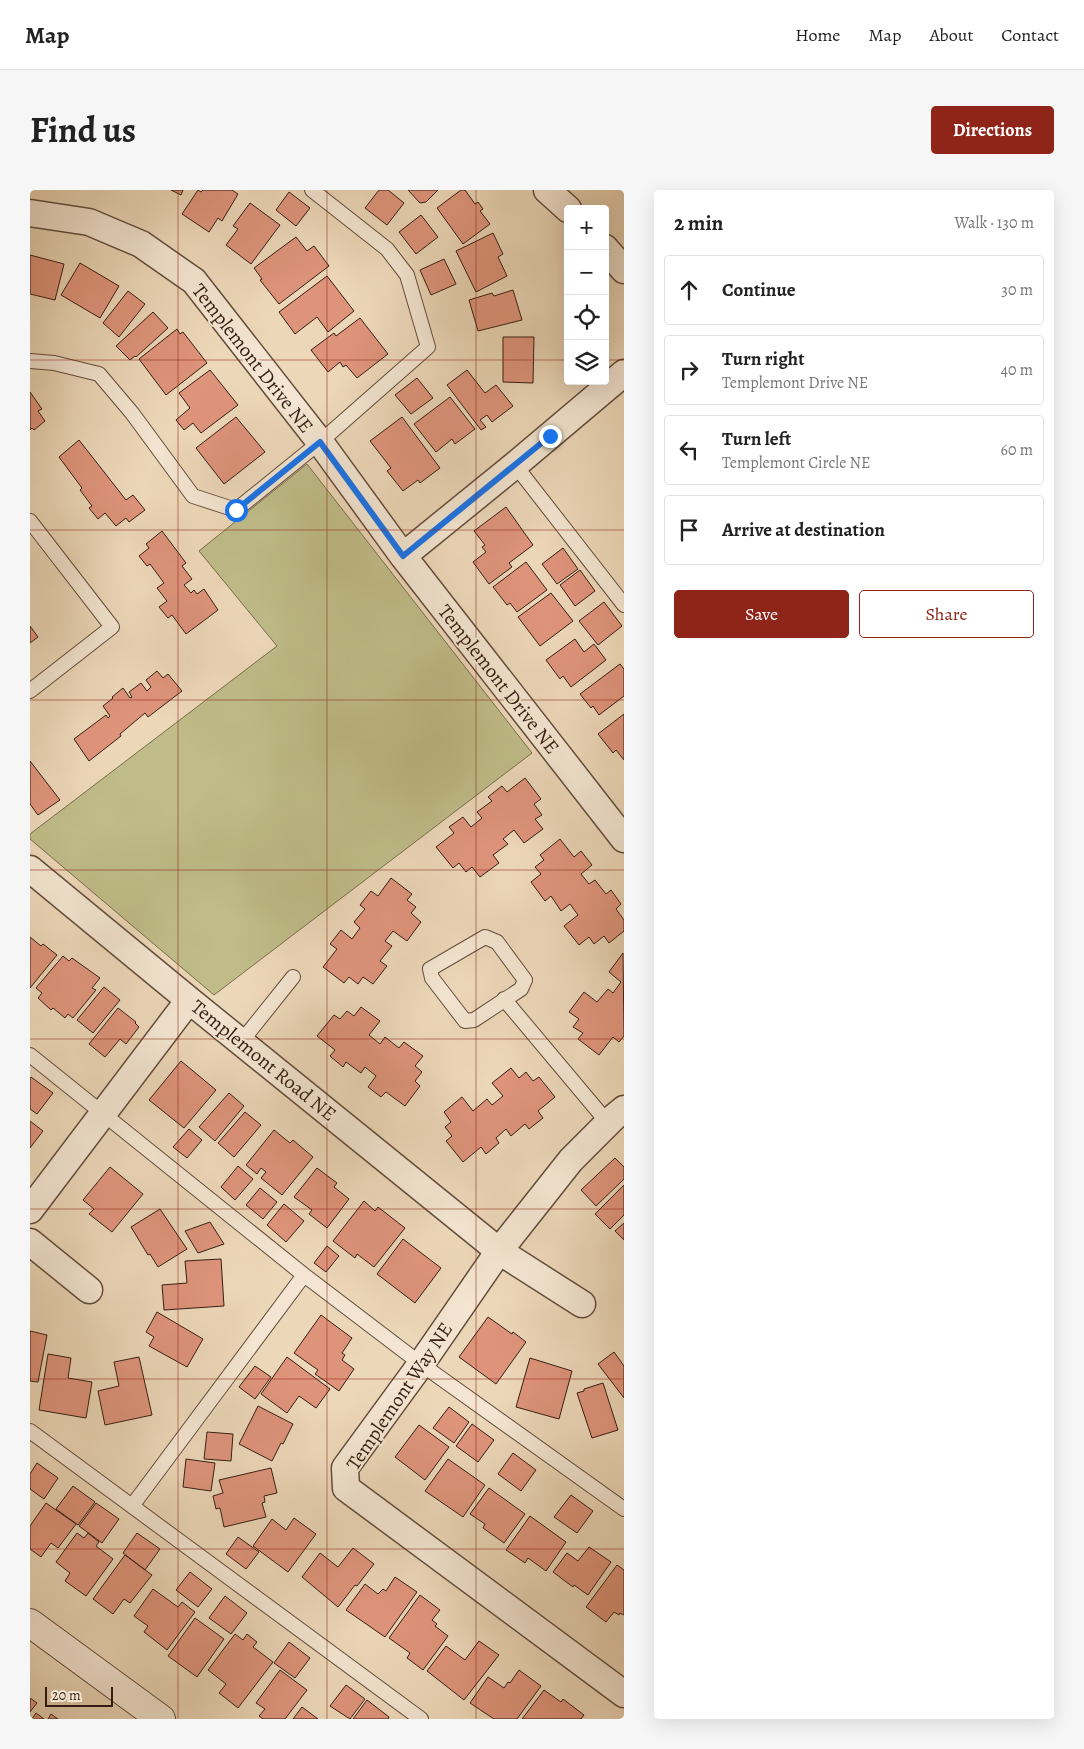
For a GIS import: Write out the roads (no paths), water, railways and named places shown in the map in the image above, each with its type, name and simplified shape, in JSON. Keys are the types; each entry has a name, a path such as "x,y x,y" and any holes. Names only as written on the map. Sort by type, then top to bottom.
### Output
{"street":[{"path":"547,190 564,205"},
{"name":"Templemont Drive NE","path":"30,213 89,222 141,244 194,281 320,442 403,556 624,839"},
{"path":"607,250 624,270"},
{"path":"403,556 624,373"},
{"name":"Templemont Road NE","path":"30,869 499,1251 582,1304"},
{"path":"30,1210 189,1000"},
{"name":"Templemont Way NE","path":"616,1116 571,1160 499,1251 421,1364 345,1468 346,1488 624,1694"},
{"path":"30,1242 89,1290"},
{"path":"30,1623 161,1719"}],"lane":[{"path":"30,361 54,363 99,374 132,413 193,496 236,510 320,442 428,347 407,275 387,249 312,190"},
{"path":"515,465 624,605"},
{"path":"30,521 112,627 30,691"},
{"path":"485,937 497,942 525,980 521,988 504,1000 474,1020 465,1021 432,978 430,969 485,937"},
{"path":"241,1042 293,977"},
{"path":"504,1000 616,1116"},
{"path":"30,1055 304,1275 421,1364 624,1510"},
{"path":"132,1506 304,1275"},
{"path":"30,1431 421,1719"}]}
